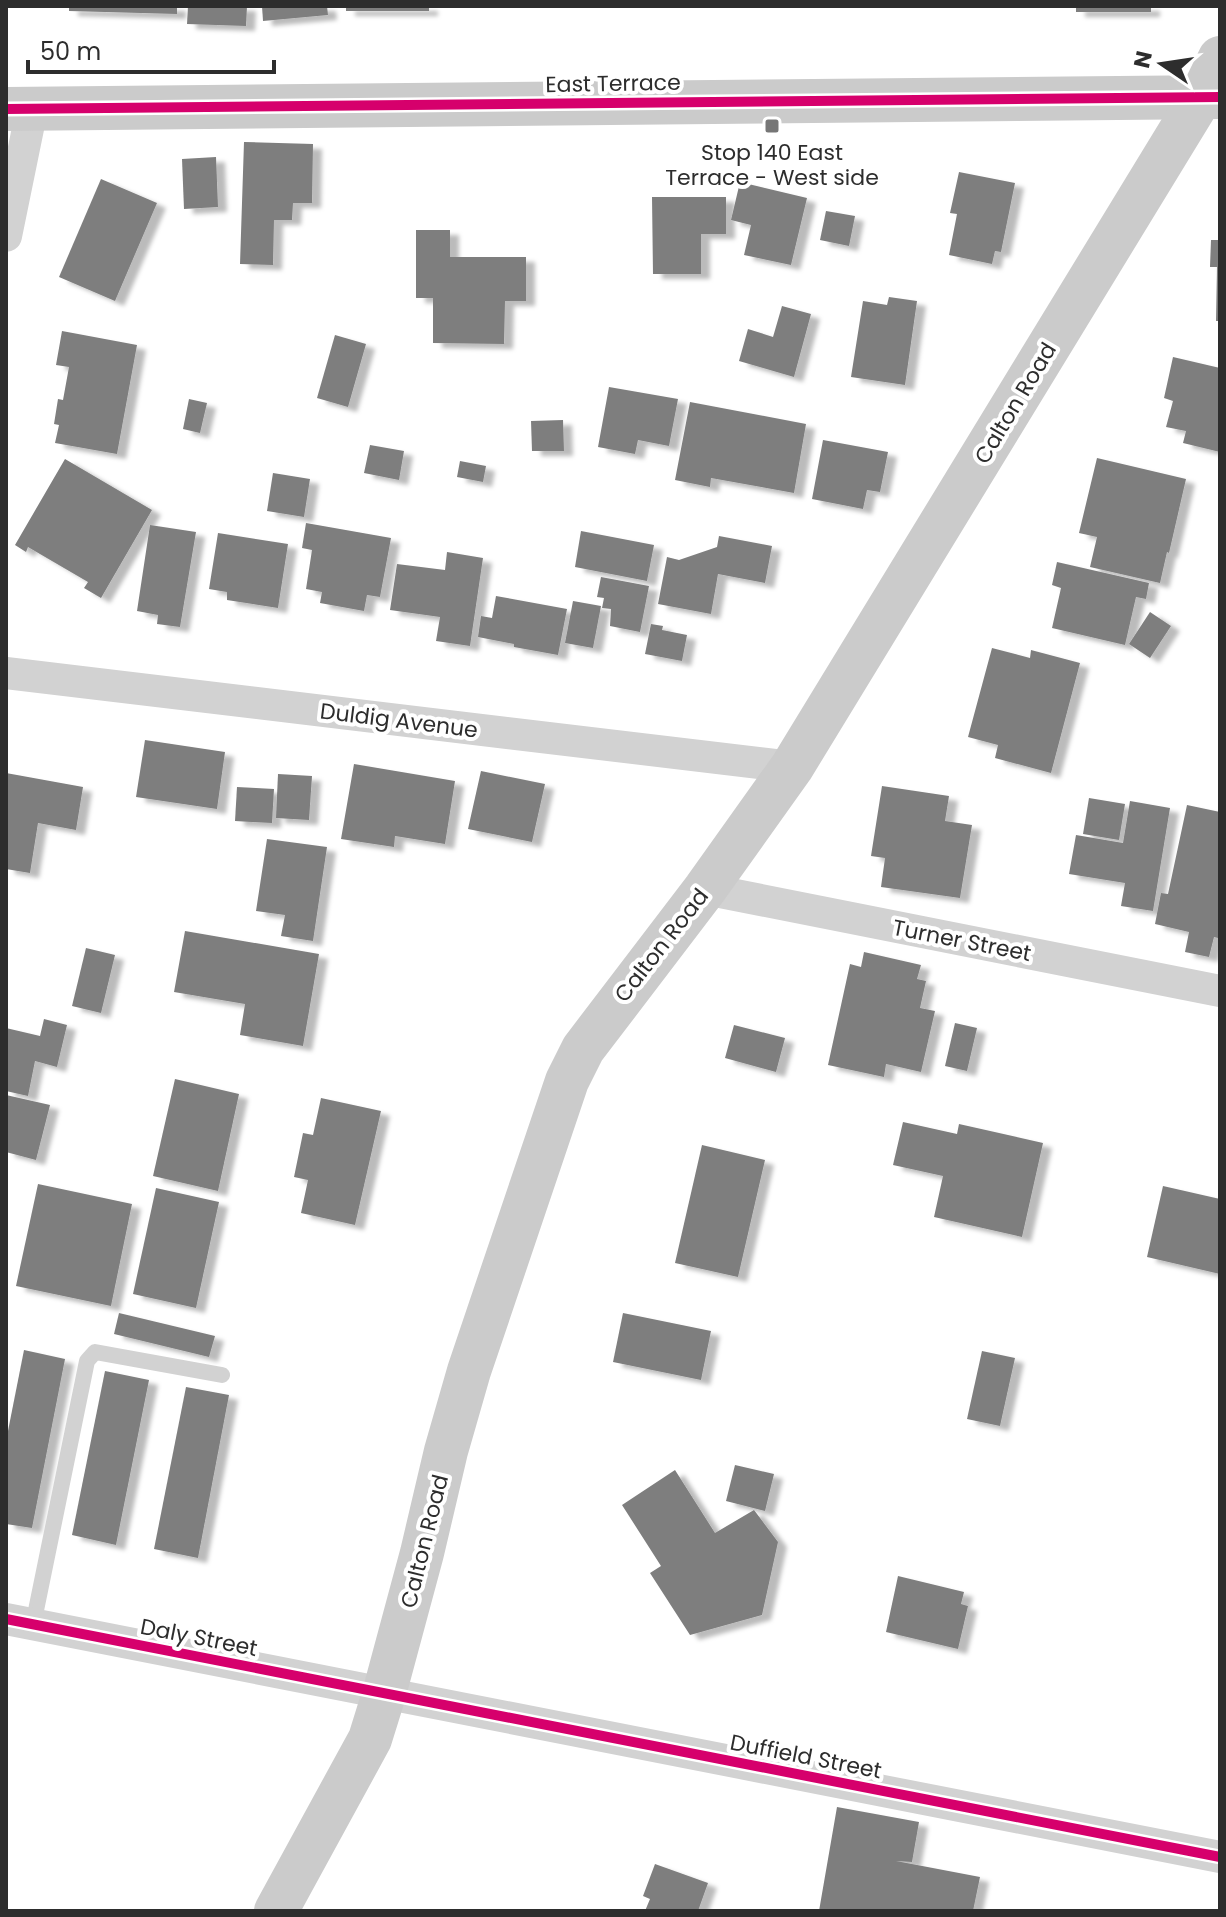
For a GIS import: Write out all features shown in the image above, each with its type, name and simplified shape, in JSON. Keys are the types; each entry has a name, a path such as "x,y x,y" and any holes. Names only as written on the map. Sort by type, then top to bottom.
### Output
{"main road":[{"name":"Calton Road","path":"276,1911 370,1739 469,1371 567,1081 583,1049 705,889 792,767 1210,97 1220,58"},
{"name":"East Terrace","path":"19,109 1210,97"}],"street":[{"path":"6,236 19,109"},
{"name":"Duldig Avenue","path":"6,673 792,767"},
{"name":"Turner Street","path":"705,889 1220,991"},
{"name":"Daly Street","path":"19,1622 384,1694"},
{"name":"Duffield Street","path":"384,1694 1220,1857"}],"lane":[{"path":"19,1622 87,1361 95,1352 222,1375"}],"building":[{"path":"69,6 177,6 177,14 69,11"},
{"path":"188,6 247,6 246,26 187,24"},
{"path":"262,6 327,6 328,15 263,21"},
{"path":"346,6 429,6 429,11 346,11"},
{"path":"1076,6 1151,6 1151,12 1076,12"},
{"path":"244,142 313,144 312,203 293,203 292,220 274,220 273,265 240,264"},
{"path":"216,157 218,207 184,209 182,159"},
{"path":"959,172 1015,183 1001,252 995,251 992,264 949,255 957,214 950,213"},
{"path":"101,179 157,203 115,301 59,277"},
{"path":"740,182 807,198 791,265 744,255 751,225 731,220"},
{"path":"652,197 726,197 726,234 701,234 701,274 653,274"},
{"path":"826,211 855,216 849,246 820,240"},
{"path":"416,230 450,230 450,257 526,257 526,301 505,301 504,344 433,343 433,298 416,298"},
{"path":"1211,240 1220,240 1220,321 1216,321 1217,267 1210,267"},
{"path":"889,297 917,301 905,385 851,377 863,301 887,305"},
{"path":"782,306 811,314 794,377 739,361 748,329 773,337"},
{"path":"62,331 137,345 117,454 55,443 59,425 54,424 58,399 63,400 69,367 56,365"},
{"path":"335,335 366,344 348,407 317,398"},
{"path":"1173,357 1220,368 1220,452 1183,443 1186,431 1166,427 1173,401 1164,398"},
{"path":"609,387 678,399 669,446 638,440 635,454 598,447"},
{"path":"189,399 207,403 200,433 183,429"},
{"path":"690,402 806,424 794,493 711,478 710,487 675,480"},
{"path":"563,420 564,451 532,451 531,421"},
{"path":"823,440 888,452 880,492 867,490 863,509 812,499"},
{"path":"370,445 404,451 399,480 364,473"},
{"path":"1097,458 1186,479 1160,583 1090,567 1097,537 1079,533"},
{"path":"65,459 152,510 101,598 84,588 88,582 28,547 26,552 15,545"},
{"path":"460,461 486,466 483,482 457,477"},
{"path":"273,473 310,479 304,517 267,511"},
{"path":"306,523 391,538 380,597 367,595 364,611 320,603 322,592 306,589 312,550 302,548"},
{"path":"150,525 196,532 180,627 157,624 158,615 137,611"},
{"path":"581,531 654,545 647,581 575,567"},
{"path":"218,533 288,544 278,608 227,600 227,592 209,589"},
{"path":"719,536 772,546 765,583 718,574 711,614 658,604 667,557 679,560 717,547"},
{"path":"447,552 483,558 470,646 436,641 440,617 390,610 397,564 445,570"},
{"path":"1057,562 1149,583 1146,599 1136,597 1125,645 1052,628 1061,588 1052,585"},
{"path":"601,577 649,586 640,632 610,626 611,609 602,608 604,598 597,597"},
{"path":"496,596 567,609 558,655 478,637 481,616 492,618"},
{"path":"573,601 601,606 593,648 565,643"},
{"path":"1150,612 1171,626 1150,658 1129,644"},
{"path":"651,624 663,626 662,630 687,635 682,661 645,654"},
{"path":"992,648 1030,658 1031,650 1080,663 1051,773 995,758 998,745 968,737"},
{"path":"145,740 225,752 217,809 136,797"},
{"path":"354,764 455,781 445,844 395,836 394,847 341,839"},
{"path":"481,771 545,784 532,842 468,829"},
{"path":"6,773 83,787 76,830 38,823 30,873 6,869"},
{"path":"278,774 312,776 309,820 276,818"},
{"path":"882,786 949,796 945,821 972,825 960,898 881,887 885,858 871,856"},
{"path":"237,787 274,789 272,823 235,821"},
{"path":"1089,798 1125,804 1119,840 1083,834"},
{"path":"1130,801 1170,808 1153,911 1121,906 1125,883 1069,874 1076,835 1123,843"},
{"path":"1187,805 1220,812 1220,930 1218,938 1214,937 1209,957 1185,952 1189,932 1155,924 1161,893 1168,894"},
{"path":"267,839 327,847 313,941 281,936 285,915 256,911"},
{"path":"185,931 319,954 303,1046 240,1035 245,1004 174,992"},
{"path":"86,948 115,955 101,1013 72,1006"},
{"path":"864,952 921,965 917,979 926,981 920,1008 935,1011 921,1072 886,1064 884,1077 828,1065 850,964 861,967"},
{"path":"44,1019 67,1025 57,1067 35,1061 28,1096 6,1091 6,1028 40,1036"},
{"path":"955,1023 977,1028 967,1071 945,1066"},
{"path":"734,1025 785,1038 776,1072 725,1058"},
{"path":"175,1079 239,1094 218,1191 153,1176"},
{"path":"6,1095 50,1105 36,1160 6,1152"},
{"path":"321,1098 381,1111 355,1225 301,1213 308,1180 294,1177 303,1133 313,1135"},
{"path":"903,1122 957,1134 959,1124 1043,1143 1022,1237 934,1217 943,1176 893,1165"},
{"path":"702,1145 765,1160 738,1277 675,1263"},
{"path":"38,1184 132,1204 111,1306 16,1286"},
{"path":"1163,1186 1220,1199 1220,1274 1147,1257"},
{"path":"156,1188 219,1202 196,1308 133,1294"},
{"path":"119,1313 215,1336 209,1357 114,1334"},
{"path":"623,1313 711,1331 701,1380 613,1362"},
{"path":"24,1350 65,1359 32,1528 6,1524 6,1441"},
{"path":"982,1351 1015,1358 1000,1426 967,1419"},
{"path":"105,1371 149,1380 116,1545 72,1535"},
{"path":"186,1387 229,1395 198,1558 154,1549"},
{"path":"735,1465 774,1474 765,1511 726,1501"},
{"path":"675,1470 715,1533 754,1510 778,1542 762,1615 690,1635 650,1573 661,1566 622,1505"},
{"path":"898,1576 964,1592 961,1604 968,1606 958,1649 886,1632"},
{"path":"837,1807 919,1822 912,1862 896,1861 980,1877 973,1911 819,1911"},
{"path":"655,1864 708,1883 698,1911 645,1911 650,1899 643,1896"}],"cycle path":[{"path":"6,109 1220,97"},
{"path":"6,1619 1220,1857"}],"place":[{"name":"Stop 140 East Terrace - West side","path":"772,126"}]}
